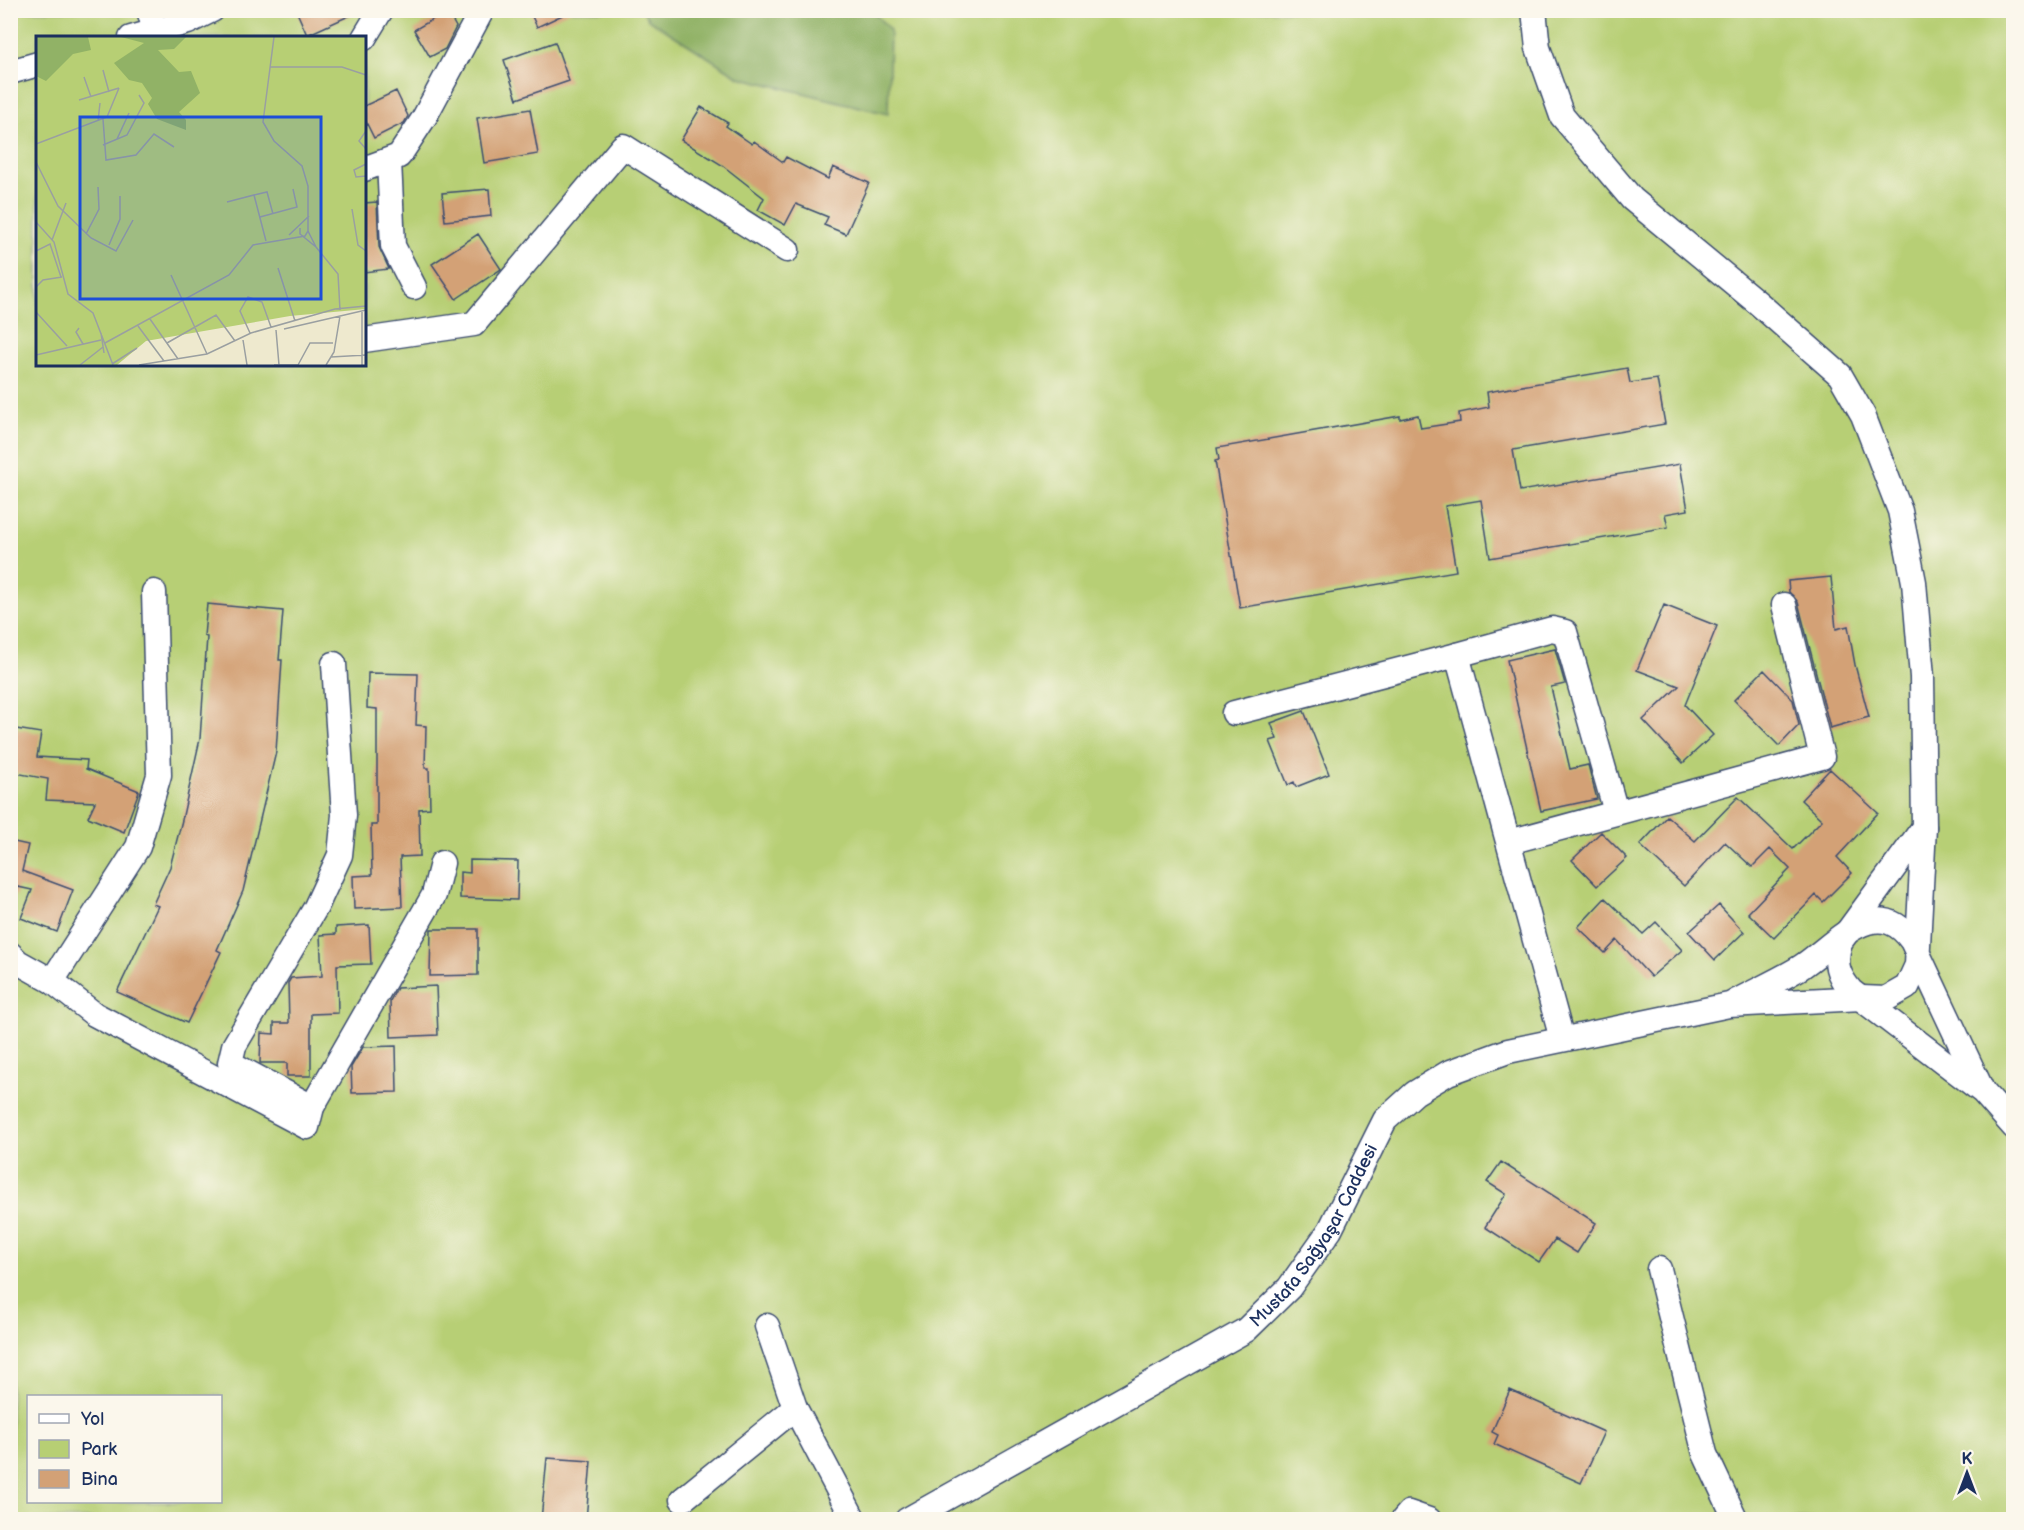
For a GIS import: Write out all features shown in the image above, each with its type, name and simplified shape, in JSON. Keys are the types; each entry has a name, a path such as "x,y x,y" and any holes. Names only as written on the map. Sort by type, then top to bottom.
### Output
{"street":[{"path":"365,36 381,10"},
{"path":"366,168 399,156 424,118 482,10"},
{"path":"1534,10 1538,48 1562,116 1632,199 1758,303 1840,375 1863,415 1900,511 1914,582 1922,677 1923,827 1917,953 1913,977 1902,991 1886,999 1862,998 1729,1005"},
{"path":"133,36 152,21 201,22"},
{"path":"10,72 36,65"},
{"path":"366,340 474,324 623,146 787,250"},
{"path":"389,161 393,246 414,287"},
{"path":"52,981 138,847 159,775 154,592"},
{"path":"1509,842 1822,757 1784,605"},
{"path":"1234,713 1552,628 1565,632 1616,812"},
{"path":"1457,655 1562,1039"},
{"path":"312,1107 230,1063 234,1046 316,907 340,855 344,815 334,664"},
{"path":"1923,827 1840,942 1836,955 1837,968 1842,981 1851,991 1983,1092 2013,1127"},
{"path":"10,954 18,962 52,981 94,1014 307,1127 312,1107 434,895 442,862"},
{"path":"1729,1005 1800,967 1864,922 1883,920 1905,931 1983,1092"},
{"name":"Mustafa Sağyaşar Caddesi","path":"907,1520 1246,1330 1289,1288 1330,1230 1385,1120 1415,1093 1448,1073 1508,1051 1729,1005"},
{"path":"1659,1269 1705,1454 1736,1520"},
{"path":"768,1326 795,1408 854,1520"},
{"path":"682,1500 795,1408"},
{"path":"1403,1520 1409,1512 1429,1520"}],"green space":[{"path":"10,11 2013,11 2013,1519 11,1519"},
{"path":"643,11 872,11 890,30 888,114 739,77 648,19"}],"building":[{"path":"296,10 362,10 307,35"},
{"path":"529,10 573,10 537,27"},
{"path":"447,11 456,27 445,49 430,57 414,30"},
{"path":"555,42 569,81 517,99 504,60"},
{"path":"396,91 408,116 404,123 374,138 366,122 366,105"},
{"path":"701,107 728,123 726,126 752,144 754,141 783,162 786,157 828,179 833,167 869,183 846,234 824,225 828,217 796,204 785,225 758,210 764,198 722,165 681,140"},
{"path":"530,109 538,154 484,163 477,118"},
{"path":"489,189 491,216 445,221 442,193"},
{"path":"377,202 379,247 389,269 366,272 366,203"},
{"path":"478,234 501,269 456,299 432,264"},
{"path":"1627,368 1630,383 1657,379 1665,424 1513,450 1520,491 1680,464 1688,510 1665,514 1668,527 1490,558 1481,500 1445,506 1456,571 1240,608 1215,461 1219,460 1217,448 1400,416 1400,419 1418,415 1421,428 1460,422 1459,413 1489,407 1487,392"},
{"path":"1831,577 1836,629 1848,626 1855,665 1869,717 1830,728 1798,602 1789,592 1788,581"},
{"path":"207,604 283,611 279,660 282,660 276,752 243,891 217,950 221,952 187,1023 117,992 158,906 153,904 170,867 182,820 200,739"},
{"path":"1664,605 1717,626 1685,705 1713,735 1683,763 1643,720 1679,686 1637,670"},
{"path":"1555,649 1565,684 1551,687 1570,769 1588,765 1597,799 1541,811 1507,660"},
{"path":"1764,670 1793,700 1799,725 1779,746 1734,700"},
{"path":"368,673 418,674 416,725 426,726 425,768 429,768 430,808 419,809 420,856 400,857 402,907 354,909 353,876 372,875 371,825 377,825 377,709 367,708"},
{"path":"1304,711 1329,774 1296,787 1294,782 1288,785 1270,741 1277,739 1271,723"},
{"path":"10,728 41,733 37,757 87,760 86,769 139,791 124,832 88,817 95,802 46,800 48,779 10,772"},
{"path":"1830,769 1878,813 1837,857 1852,873 1823,902 1816,895 1774,938 1748,913 1790,869 1770,849 1752,867 1725,842 1684,886 1640,845 1667,816 1695,841 1738,797 1793,849 1822,820 1801,800"},
{"path":"1601,832 1627,858 1597,886 1572,860"},
{"path":"10,841 28,845 22,871 73,890 57,932 21,918 32,890 18,887 16,896 10,895"},
{"path":"470,860 518,861 517,900 460,898 460,872 470,873"},
{"path":"1605,898 1643,934 1656,922 1682,950 1651,977 1617,940 1605,953 1578,927"},
{"path":"1719,905 1744,932 1715,960 1689,932"},
{"path":"369,925 371,964 337,965 338,1013 311,1014 311,1076 287,1076 287,1063 260,1063 261,1033 274,1034 274,1023 289,1023 288,983 291,978 322,976 320,935 336,934 336,927"},
{"path":"431,929 478,929 478,975 430,976"},
{"path":"436,986 438,1035 391,1037 390,1001 397,988"},
{"path":"396,1046 397,1092 352,1093 351,1067 363,1047"},
{"path":"1501,1162 1596,1223 1577,1253 1555,1239 1539,1262 1485,1227 1506,1194 1487,1182"},
{"path":"1510,1390 1604,1432 1581,1483 1494,1444 1498,1435 1492,1432"},
{"path":"547,1458 591,1461 586,1520 541,1520"}]}
